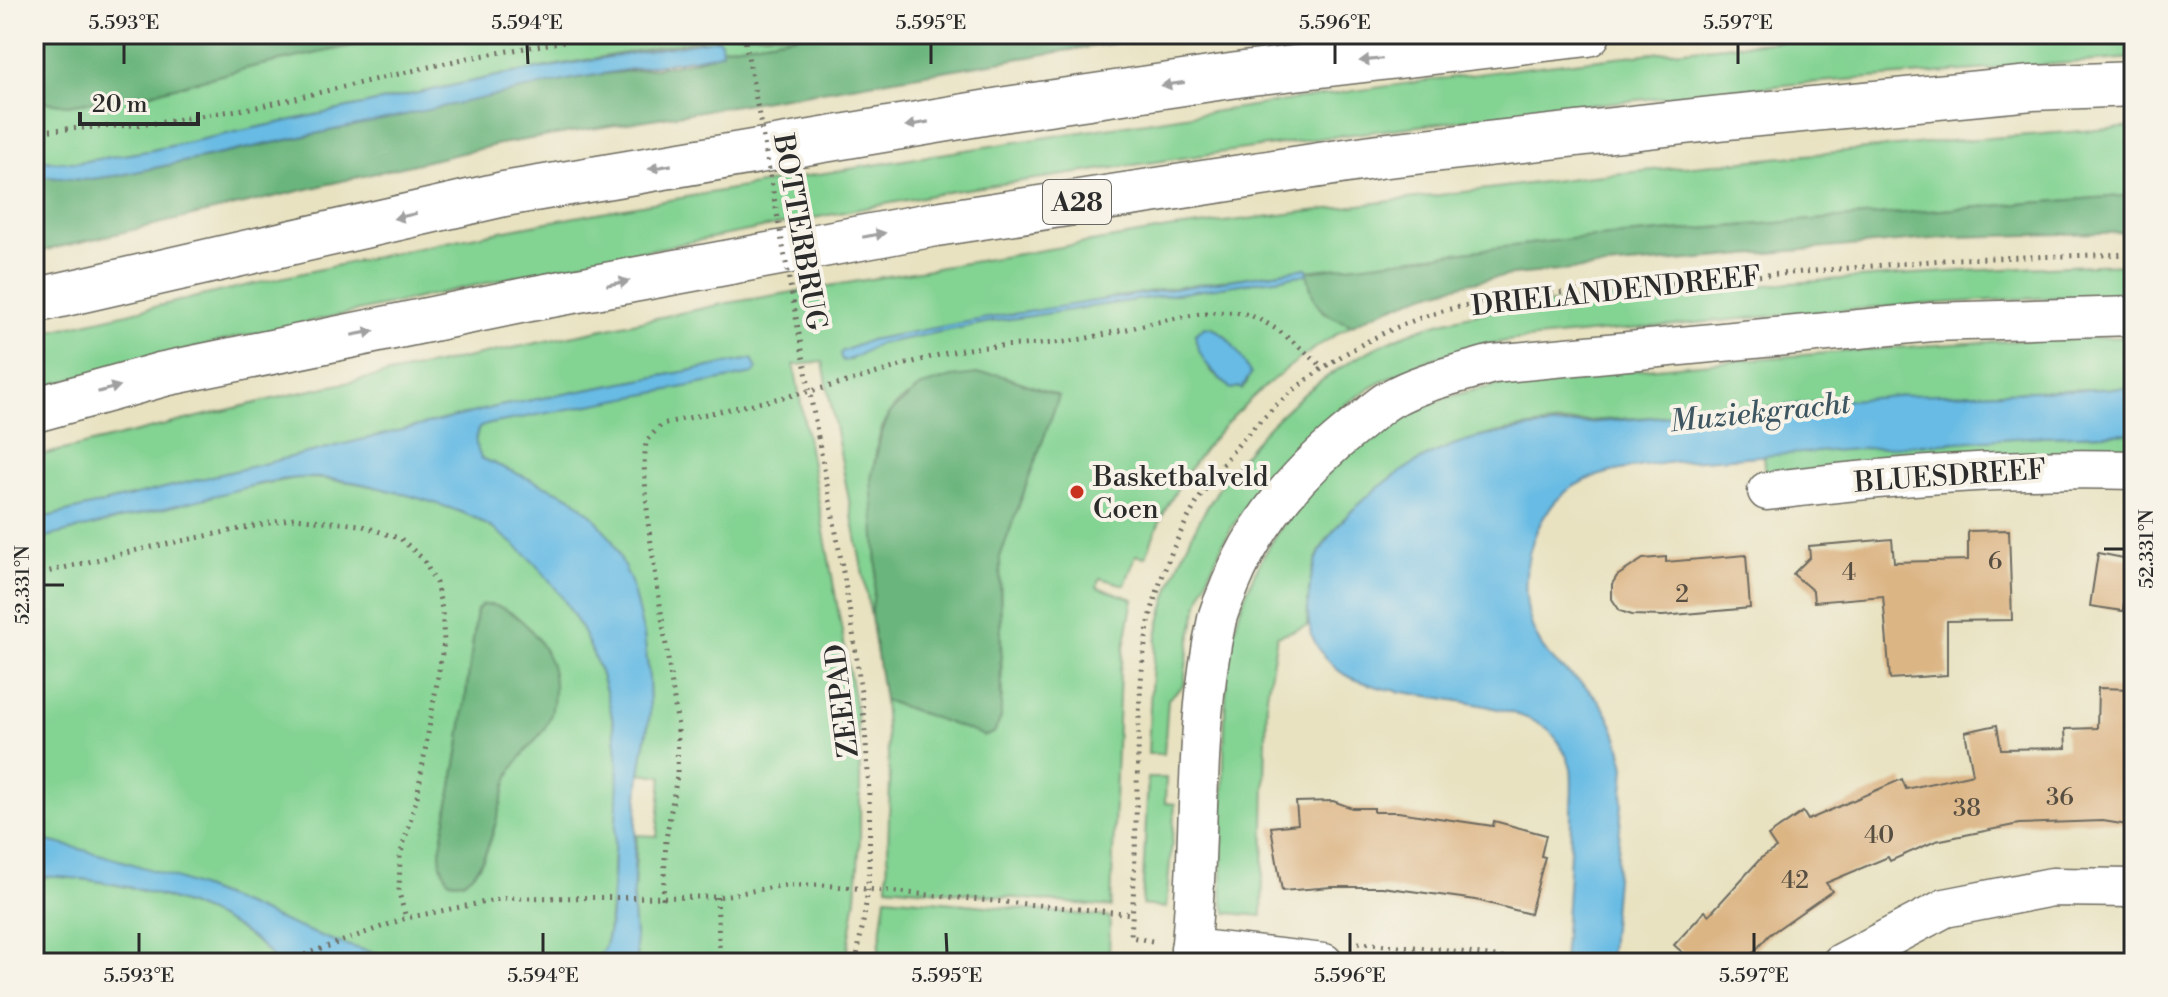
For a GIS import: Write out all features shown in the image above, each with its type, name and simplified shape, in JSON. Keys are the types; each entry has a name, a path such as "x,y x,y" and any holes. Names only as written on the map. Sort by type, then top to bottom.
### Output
{"highway":[{"path":"34,301 504,194 1114,93 1251,73 1588,34"},
{"name":"A28","path":"34,410 164,374 530,299 951,221 1394,154 2032,88 2134,84"}],"street":[{"path":"1336,953 1190,956 1199,773 1207,677 1218,615 1238,564 1257,531 1296,478 1345,435 1390,400 1430,382 1493,364 1945,321 2134,316"},
{"name":"BLUESDREEF","path":"1767,491 1937,473 2066,468 2134,470"},
{"path":"1841,963 1945,908 2052,887 2134,888"}],"path":[{"path":"34,131 149,124 257,107 463,59 604,34"},
{"name":"BOTTERBRUG","path":"744,34 818,437"},
{"name":"DRIELANDENDREEF","path":"1133,914 1142,674 1149,627 1161,582 1178,537 1193,509 1228,457 1259,420 1323,367 1374,337 1417,319 1510,297 1955,259 2134,254"},
{"path":"663,899 666,839 677,776 678,727 648,523 644,465 646,441 662,424 838,384 964,350 1010,344 1064,343 1216,312 1249,315 1289,340 1323,367"},
{"name":"ZEEPAD","path":"818,437 863,697 869,769 868,888 856,963"},
{"path":"34,575 294,518 360,525 401,539 423,559 436,583 442,609 444,642 417,797 399,866 399,893 406,918"},
{"path":"282,963 406,918 505,898 717,897 786,885 868,888 1133,914 1131,937 1190,956"},
{"path":"717,897 720,963"},
{"path":"1336,953 1441,949 1535,963"}],"green space":[{"path":"34,34 217,34 225,37 245,34 409,34 256,66 151,93 67,105 34,100"},
{"path":"409,34 808,34 721,48 721,42 697,40 502,75 148,151 80,162 34,158 34,100 67,105 151,93 256,66"},
{"path":"808,34 1162,35 500,144 34,253 34,176 84,180 121,175 566,80 686,63 721,52 721,48"},
{"path":"1877,34 2134,34 2134,58 1806,83 1577,106 1329,137 953,191 551,269 239,337 34,389 34,335 226,290 548,222 900,161 1398,85 1589,60"},
{"path":"2134,127 2134,195 1571,239 1307,271 1307,268 870,340 849,361 865,349 879,344 990,322 1308,274 1320,308 1352,325 1286,369 1228,422 1179,485 1146,557 1136,555 1125,585 1100,578 1097,587 1133,599 1120,669 1111,907 887,886 890,781 884,700 985,736 1002,698 1000,557 1059,396 1022,382 978,374 945,381 911,395 890,413 876,452 873,499 877,569 871,617 823,362 794,365 857,715 860,836 856,897 846,963 637,963 633,911 637,835 657,836 662,776 640,773 650,713 644,635 612,540 594,517 571,497 481,458 474,443 479,427 485,425 752,359 500,406 34,520 34,457 293,394 728,303 1168,229 1583,177 1937,142","holes":["1213,327 1226,337 1248,381 1242,389 1231,389 1209,369"]},
{"path":"2134,195 2134,232 1955,237 1512,275 1430,293 1352,325 1319,307 1307,271 1571,239"},
{"path":"2134,264 2134,295 1901,306 1514,340 1432,359 1388,378 1347,403 1309,433 1276,467 1246,505 1222,546 1203,590 1190,642 1184,685 1168,699 1164,754 1148,754 1152,674 1159,626 1174,576 1195,529 1221,485 1253,444 1289,407 1329,375 1374,349 1433,324 1511,307 1900,275"},
{"path":"2134,337 2134,388 1898,398 1552,424 1472,439 1410,466 1373,492 1341,522 1318,555 1312,572 1307,626 1277,636 1267,695 1262,916 1227,913 1222,888 1226,700 1231,646 1242,605 1258,566 1306,496 1336,466 1405,417 1443,399 1519,381 1903,347"},
{"path":"997,374 1059,396 1000,557 1001,718 994,733 985,736 884,700 871,617 877,566 871,479 881,435 890,413 919,387 952,377"},
{"path":"2134,433 2134,460 1765,476 1763,454 2042,436"},
{"path":"297,478 325,479 377,487 442,505 469,515 506,538 532,560 554,586 589,645 601,677 616,743 618,791 610,914 607,938 597,958 587,963 477,964 422,962 368,953 311,934 174,878 34,838 34,540 252,486","holes":["482,605 536,740 509,775 492,838 477,868 467,878 454,882 440,852 459,748 477,610"]},
{"path":"482,605 493,605 514,614 539,640 551,666 553,701 548,723 510,774 482,859 473,874 461,881 448,880 441,865 440,852 459,748 477,610"},
{"path":"1148,778 1166,778 1165,803 1175,804 1166,908 1142,905"},
{"path":"49,876 139,890 205,912 234,926 276,963 34,963 34,877"},
{"path":"886,897 1110,917 1109,960 1126,963 966,963 903,956 901,963 877,963"}],"water":[{"path":"718,39 722,52 714,55 573,79 121,175 84,180 34,176 34,158 80,162 148,151 502,75"},
{"path":"1307,268 1308,274 990,322 879,344 843,361 840,356 841,352 870,340 988,318"},
{"path":"1205,327 1227,338 1251,374 1241,389 1231,389 1203,358 1195,334"},
{"path":"752,359 757,369 753,374 485,425 479,428 476,436 481,458 571,497 594,517 612,540 631,582 644,635 650,713 640,773 635,835 633,911 637,963 587,963 598,956 605,946 613,889 617,757 611,711 602,678 590,646 555,587 507,539 479,520 437,504 369,485 313,478 261,484 34,540 34,520 500,406"},
{"name":"Muziekgracht","path":"2134,388 2134,433 2042,436 1651,465 1584,481 1564,493 1548,510 1529,554 1526,602 1532,625 1547,654 1587,688 1606,711 1625,767 1609,963 1563,963 1572,779 1568,760 1555,737 1542,726 1500,710 1382,688 1353,679 1329,662 1312,636 1308,617 1311,580 1317,559 1329,538 1357,506 1393,477 1430,455 1458,444 1530,428 1907,395"},
{"path":"34,838 153,870 350,946 433,963 276,963 258,943 232,925 166,897 94,881 34,877"}],"building":[{"path":"2009,530 2012,620 1947,621 1947,675 1890,679 1883,596 1814,602 1813,591 1793,574 1810,557 1809,546 1892,539 1894,562 1968,560 1968,531"},
{"path":"2098,553 2134,560 2134,590 2126,588 2123,611 2090,606"},
{"path":"1746,555 1750,608 1663,616 1632,615 1620,611 1612,599 1612,584 1617,576 1643,559 1666,557 1666,562"},
{"path":"2098,688 2134,689 2134,826 2103,821 2019,824 1936,841 1826,883 1832,891 1769,935 1744,963 1694,963 1674,945 1705,911 1709,915 1761,858 1776,848 1768,836 1803,812 1808,820 1902,779 1906,789 1973,774 1965,732 1997,725 2001,749 2066,748 2065,729 2097,728"},
{"path":"1333,801 1352,808 1374,808 1374,812 1398,812 1493,826 1494,821 1546,835 1541,856 1545,857 1530,914 1476,900 1382,887 1282,891 1271,827 1298,824 1296,802"}],"place":[{"name":"Basketbalveld Coen","path":"1077,492"}]}
